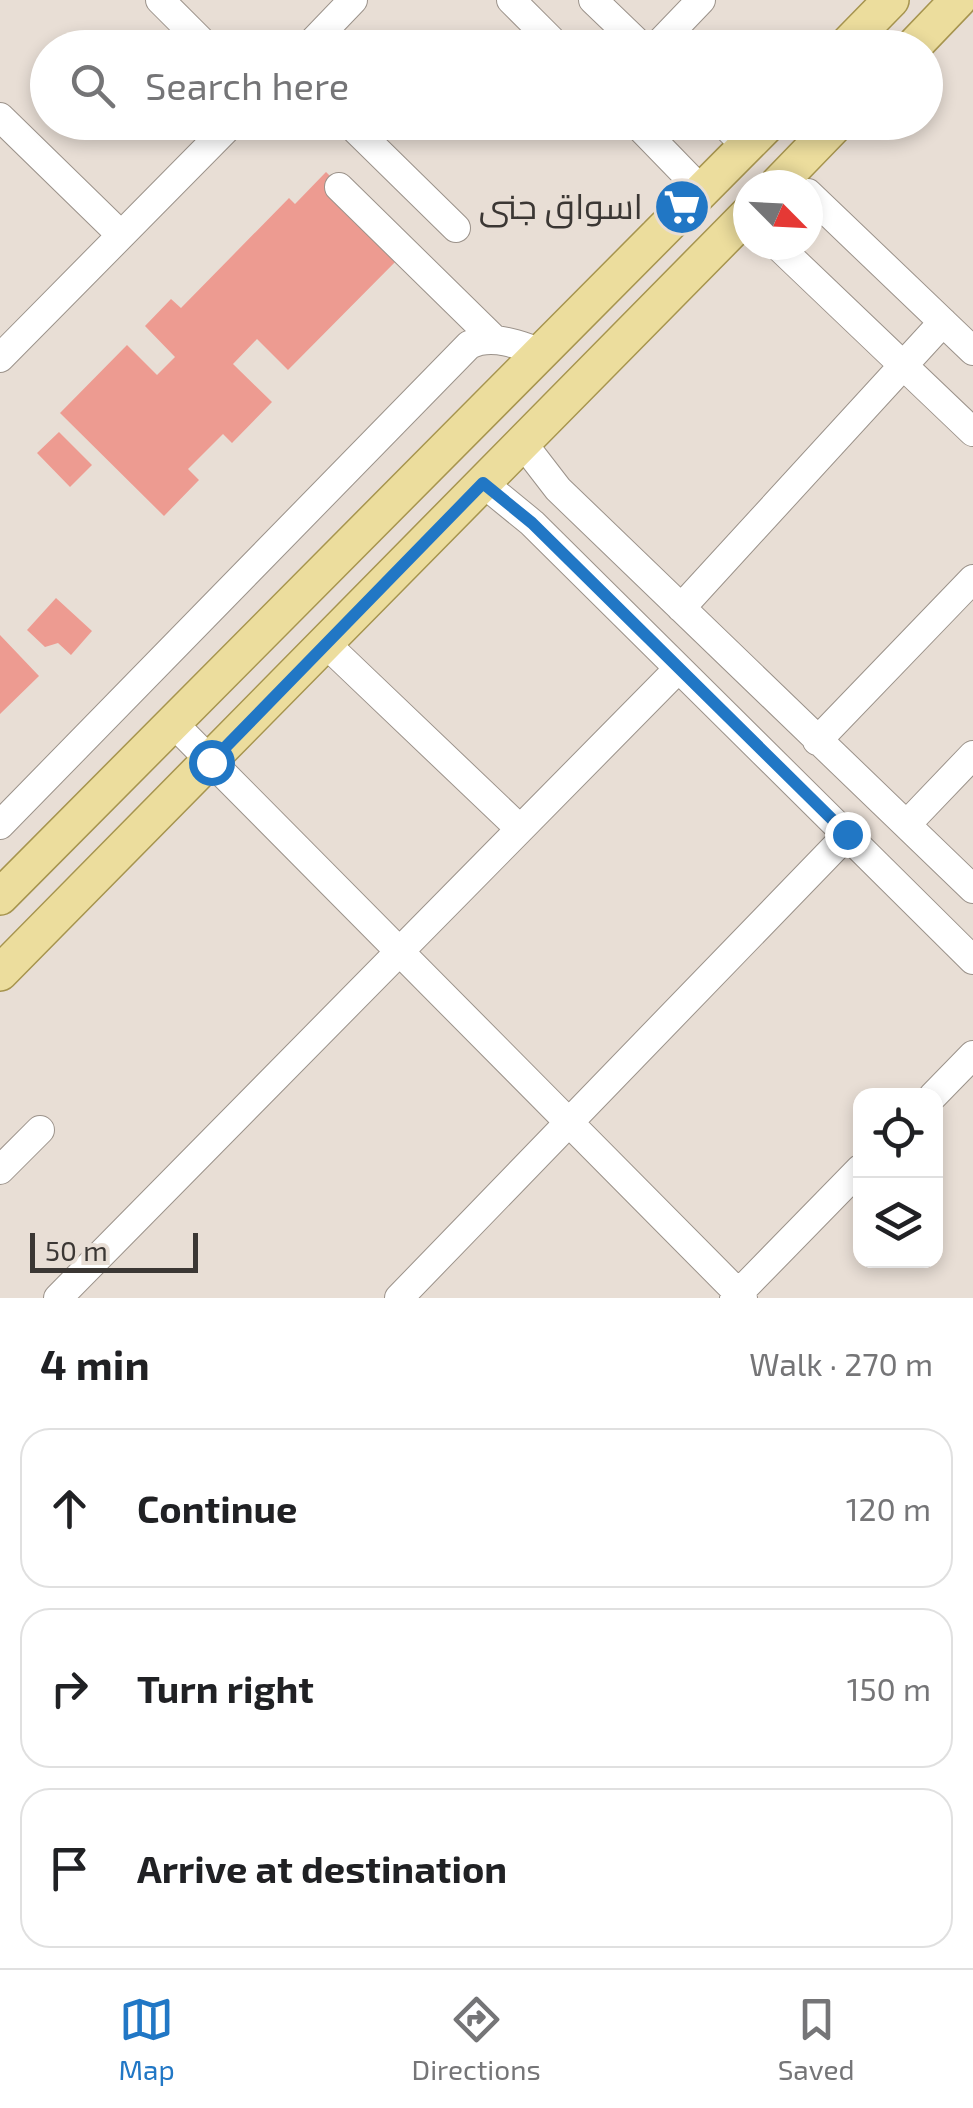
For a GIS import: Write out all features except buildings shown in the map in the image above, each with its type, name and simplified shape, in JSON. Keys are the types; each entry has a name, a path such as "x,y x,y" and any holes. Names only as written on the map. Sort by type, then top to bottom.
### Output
{"main road":[{"path":"862,30 891,0"},
{"path":"929,30 958,0"},
{"path":"0,897 702,191 739,140"},
{"path":"803,170 825,140"},
{"path":"0,973 733,229"}],"street":[{"path":"160,0 190,30"},
{"path":"324,30 353,0"},
{"path":"511,0 541,30"},
{"path":"594,0 625,30"},
{"path":"673,30 701,0"},
{"path":"0,116 122,235"},
{"path":"0,358 215,140"},
{"path":"366,140 456,228"},
{"path":"652,140 702,191"},
{"path":"340,186 495,340"},
{"path":"823,212 973,351"},
{"path":"793,260 973,432"},
{"path":"681,608 943,322"},
{"path":"0,824 469,345 482,338 542,352"},
{"path":"521,441 551,482 973,889"},
{"path":"483,483 532,523 973,960"},
{"path":"617,608 649,578"},
{"path":"817,741 973,580"},
{"path":"324,642 520,829"},
{"path":"58,1298 678,669"},
{"path":"172,722 738,1296 853,1176"},
{"path":"907,824 973,754"},
{"path":"399,1298 847,834"},
{"path":"941,1088 973,1055"},
{"path":"0,1170 40,1130"}],"place":[{"name":"اسواق جنى","path":"682,207"}],"route":[{"path":"211,762 483,483 532,523 847,834"}]}
